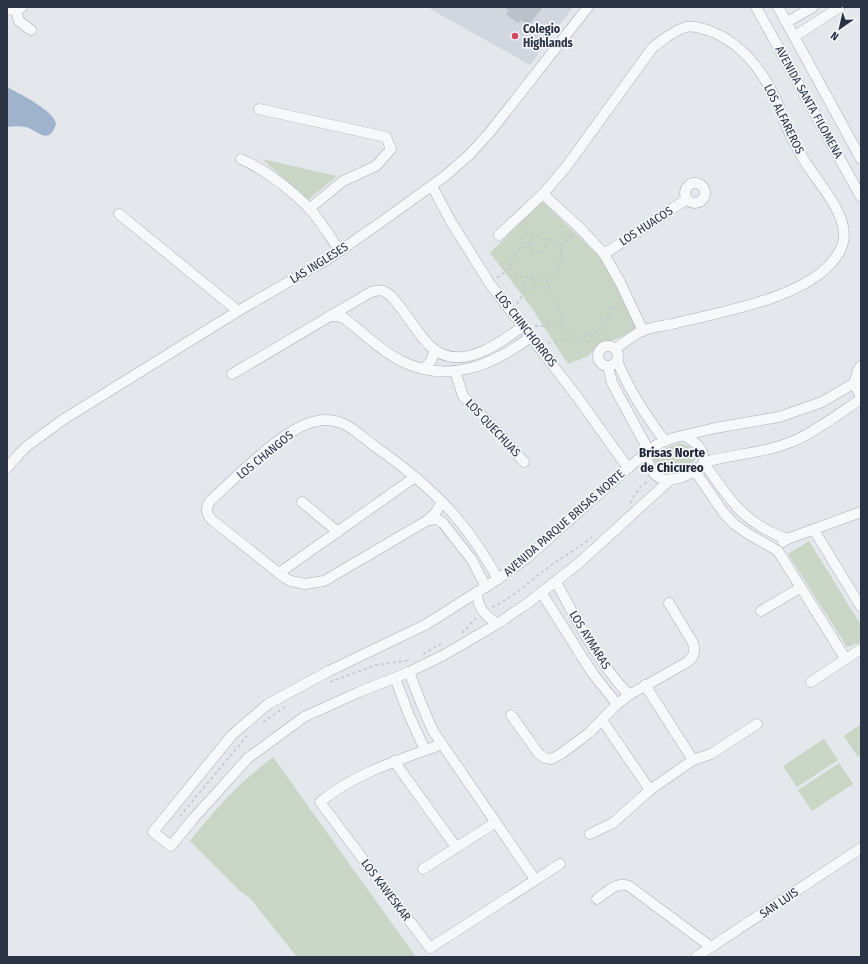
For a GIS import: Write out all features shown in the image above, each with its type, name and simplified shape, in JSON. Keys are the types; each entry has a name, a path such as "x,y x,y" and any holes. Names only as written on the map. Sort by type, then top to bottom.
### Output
{"street":[{"name":"LAS INGLESES","path":"7,468 27,446 58,423 238,311 340,251 432,186 457,166 490,132 588,7"},
{"name":"AVENIDA SANTA FILOMENA","path":"756,7 861,197"},
{"name":"AVENIDA SANTA FILOMENA","path":"778,7 861,159"},
{"path":"787,22 813,7"},
{"path":"795,36 840,7"},
{"path":"15,9 19,21 31,30"},
{"name":"LOS ALFAREROS","path":"499,235 543,194 566,167 653,47 672,33 687,26 708,30 727,39 743,51 758,68 778,105 790,135 807,166 829,196 840,217 844,234 842,245 836,257 823,272 806,284 779,296 643,331 612,347"},
{"path":"259,109 386,137 391,149 376,166 343,181 309,208"},
{"path":"241,159 257,166 273,177 309,208 340,251"},
{"name":"LOS CHINCHORROS","path":"432,186 450,220 490,284 532,336 628,468"},
{"path":"543,194 604,254 626,293 643,331"},
{"name":"LOS HUACOS","path":"604,254 687,199"},
{"path":"119,214 238,311"},
{"path":"232,374 376,290 386,291 397,302 416,328 435,350 448,356 462,357 478,354 501,342 523,326"},
{"path":"351,324 347,314 352,303"},
{"path":"330,316 340,317 388,353 400,360 424,370 455,371 488,363 511,351 532,336"},
{"path":"617,360 608,366 602,364 598,359 600,349 603,347 612,347 617,354 617,360 623,376 650,420 665,441"},
{"path":"424,370 431,361 435,350"},
{"path":"608,366 612,384 647,453 653,472 664,480 680,477 695,471 704,463 728,456 776,447 813,431 861,398 857,381 858,370 861,366"},
{"name":"LOS QUECHUAS","path":"455,371 463,396 500,433 524,462"},
{"name":"AVENIDA PARQUE BRISAS NORTE","path":"395,678 359,692 304,717 248,758 193,819 171,846 153,832 232,735 268,704 329,672 426,625 498,579 528,557 656,445 665,441 715,428 779,417 822,402 857,381"},
{"name":"LOS CHANGOS","path":"442,502 436,512 428,520 324,581 305,584 292,581 279,573 210,517 206,510 208,503 211,500 280,440 309,423 322,420 337,422 350,428 415,477 442,502 475,541 498,579"},
{"path":"685,436 694,441 701,448 704,456 704,463 733,503 758,526 788,539"},
{"path":"695,471 723,512 734,524 778,551 845,658"},
{"path":"279,573 415,477"},
{"path":"425,750 409,715 395,678 442,656 497,624 528,603 579,563 671,479"},
{"path":"302,502 338,532"},
{"path":"778,551 780,544 788,539 861,512"},
{"path":"428,520 437,519 443,523 472,560 486,587"},
{"path":"814,530 861,607"},
{"name":"LOS AYMARAS","path":"556,582 594,650 614,679 629,695"},
{"path":"761,611 800,588"},
{"path":"477,592 478,601 483,612 497,624"},
{"name":"LOS AYMARAS","path":"541,592 592,674 617,704"},
{"path":"511,715 539,754 545,758 552,759 585,736 617,704 629,695 689,661 694,656 695,651 693,643 669,603"},
{"path":"811,682 861,648"},
{"path":"409,672 434,731 534,878 533,881"},
{"path":"645,686 693,760"},
{"path":"602,720 650,790"},
{"path":"590,834 613,823 650,790 693,760 711,754 757,724"},
{"name":"LOS KAWESKAR","path":"442,744 367,773 330,794 320,802 430,948 560,864"},
{"path":"394,762 456,847"},
{"path":"423,869 496,822"},
{"name":"SAN LUIS","path":"696,957 861,848"},
{"path":"597,899 617,885 623,884 629,886 711,947"}],"path":[{"path":"515,219 533,238"},
{"path":"560,246 579,228"},
{"path":"510,268 516,274 531,277 534,280 547,280 553,276 559,267 562,257 560,246 550,239 538,237 533,238"},
{"path":"490,284 510,268 511,259 517,249 530,245 533,238"},
{"path":"530,245 535,252 542,251 546,246 544,239"},
{"path":"525,277 523,284 526,289"},
{"path":"526,289 533,288 535,284 534,280"},
{"path":"547,280 554,299 562,313 563,326 572,340"},
{"path":"512,312 526,289"},
{"path":"538,345 572,340 591,334 604,326 612,310 626,293"},
{"path":"523,326 563,326"},
{"path":"591,334 612,347"},
{"path":"628,505 640,486 651,479 658,477"},
{"path":"460,634 483,612 512,596 595,534"},
{"path":"419,656 445,643"},
{"path":"327,684 376,665 416,658"},
{"path":"263,722 286,706"},
{"path":"176,820 247,735"}],"shaded area":[{"name":"Colegio Highlands","path":"427,7 573,7 530,65"}],"green space":[{"path":"262,159 337,176 308,200"},
{"path":"542,201 601,258 638,329 595,349 588,356 568,364 531,307 490,253"},
{"path":"680,443 693,448 696,457 691,466 669,474 657,466 653,459 656,452"},
{"path":"809,541 861,625 861,642 847,647 788,554"},
{"path":"861,724 861,754 858,757 844,736"},
{"path":"824,739 838,760 797,787 783,766"},
{"path":"273,757 416,957 297,957 250,898 240,891 190,841 209,817 229,796"},
{"path":"839,763 853,784 812,811 798,790"}],"water":[{"path":"7,87 43,108 54,119 56,124 50,134 47,136 43,135 26,127 7,127"}],"building":[{"path":"504,7 543,7 528,26 521,20 518,23 506,14 509,11"}],"place":[{"name":"Colegio Highlands","path":"515,36"}],"district":[{"name":"Brisas Norte de Chicureo","path":"672,460"}]}
